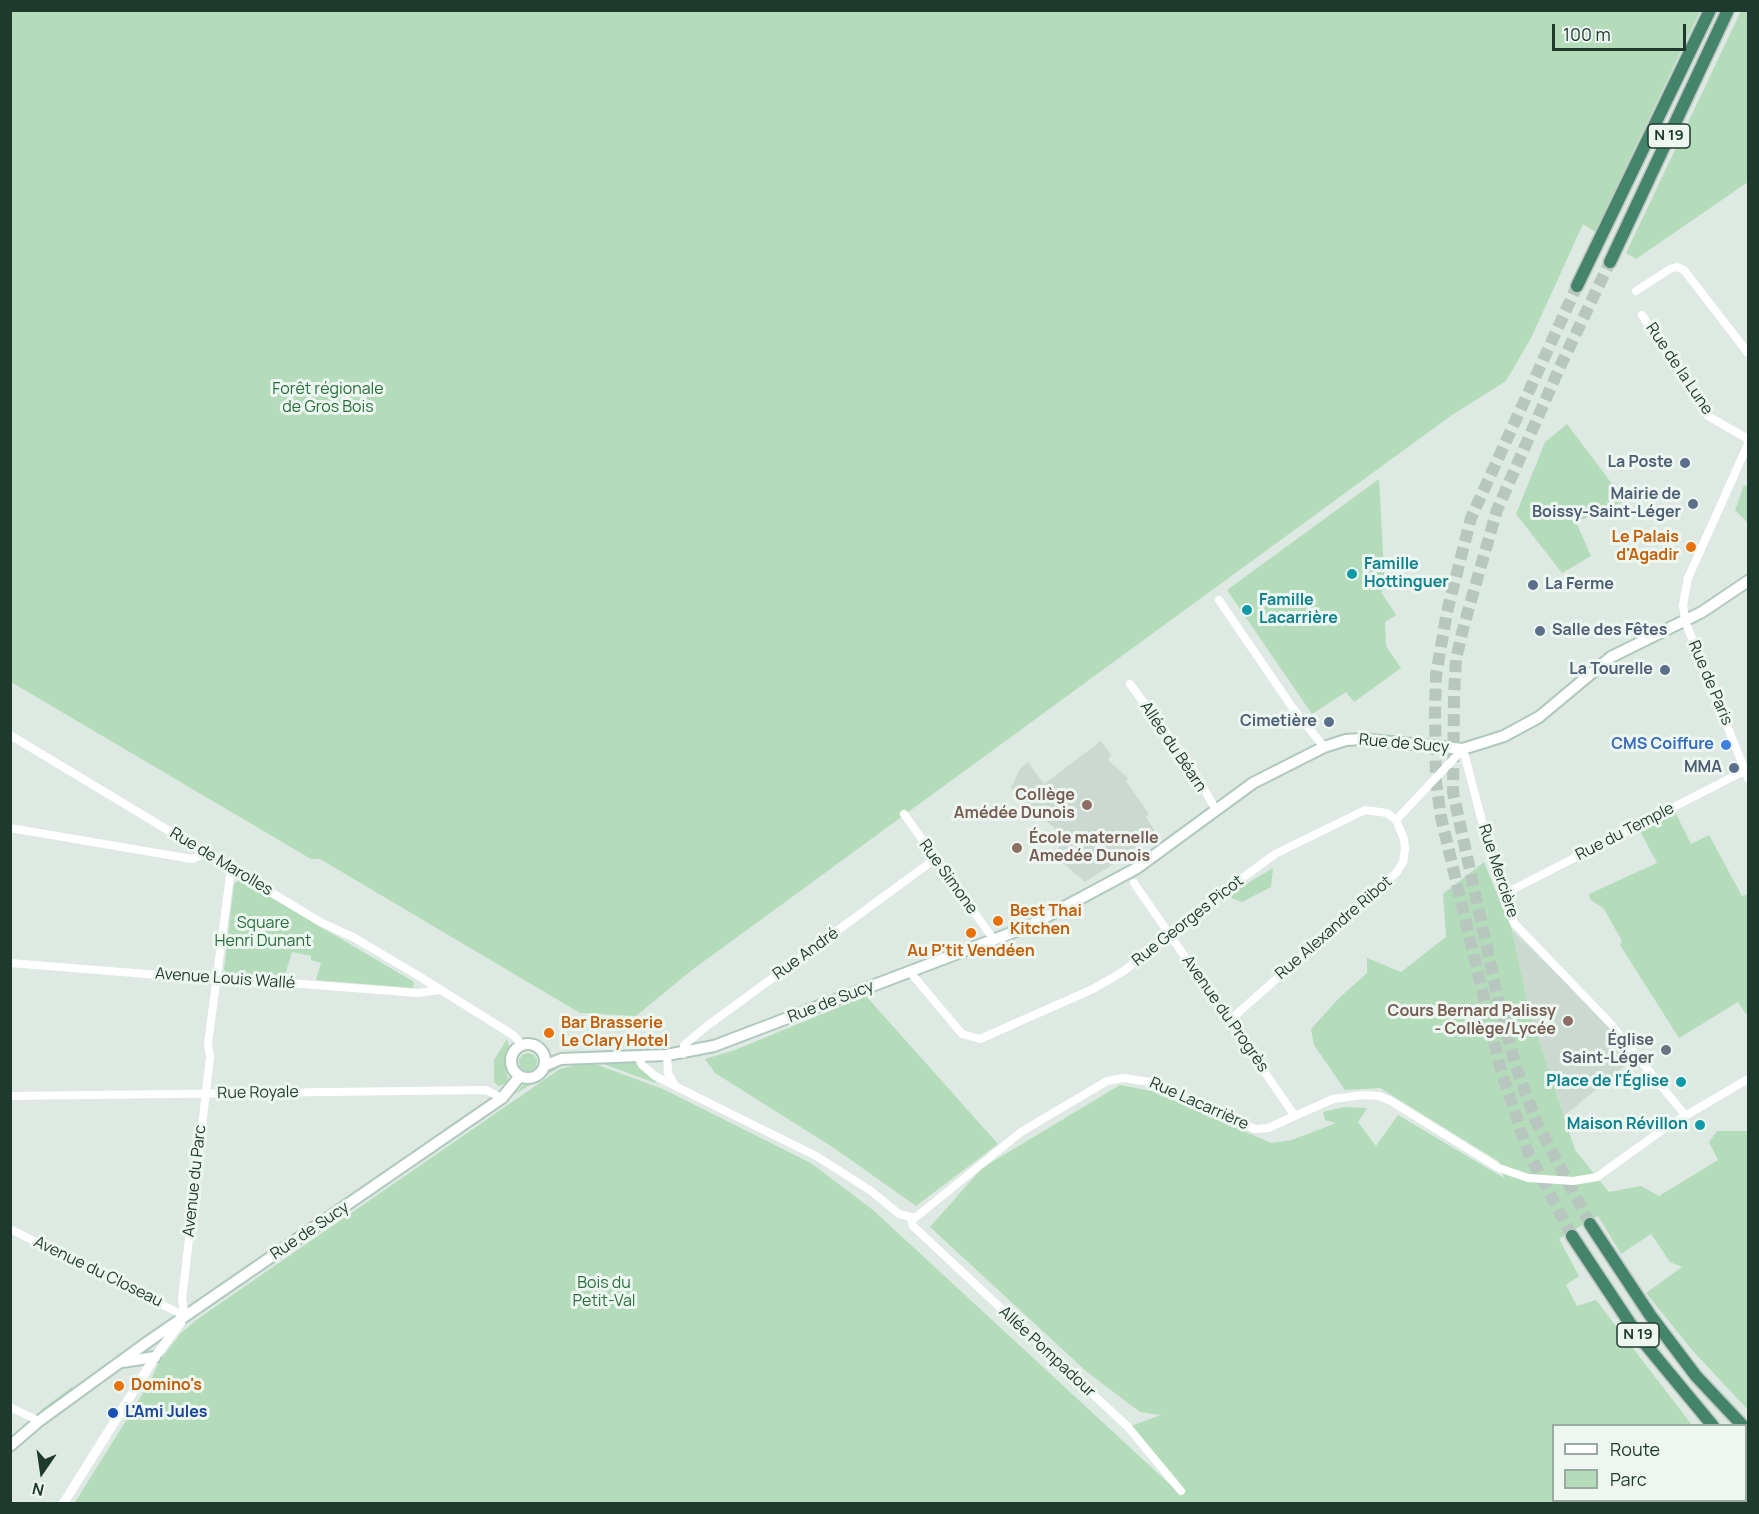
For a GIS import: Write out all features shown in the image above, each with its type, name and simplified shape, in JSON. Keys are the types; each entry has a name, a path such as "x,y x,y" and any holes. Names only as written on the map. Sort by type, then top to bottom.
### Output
{"highway":[{"name":"N 19","path":"1577,286 1710,10"},
{"name":"N 19","path":"1610,262 1728,10"},
{"name":"N 19","path":"1590,1224 1650,1316 1696,1376 1742,1424"},
{"name":"N 19","path":"1572,1236 1637,1334 1712,1424"}],"main road":[{"name":"Rue de Sucy","path":"544,1060 683,1054 746,1035 994,940 1050,916 1090,894 1127,868 1156,855 1253,783 1324,747 1346,740 1361,739 1463,749 1504,736 1533,722 1611,657 1685,621 1749,581"},
{"path":"522,1045 537,1047 544,1060 536,1076 520,1076 512,1068 511,1057 522,1045"},
{"name":"Rue de Sucy","path":"11,1445 39,1421 149,1341 502,1098 520,1076"},
{"path":"122,1362 155,1357"}],"street":[{"path":"1636,291 1670,269 1677,267 1684,270 1749,353"},
{"name":"Rue de la Lune","path":"1642,315 1708,416 1749,440"},
{"path":"1685,621 1683,605 1686,584 1749,444"},
{"path":"1219,600 1292,707 1324,747"},
{"name":"Rue de Paris","path":"1685,621 1746,768"},
{"name":"Allée du Béarn","path":"1130,684 1191,766 1216,810"},
{"name":"Rue de Marolles","path":"10,735 322,923 353,936 513,1035 522,1045"},
{"path":"1396,820 1463,749"},
{"name":"Rue Mercière","path":"1463,749 1490,852 1514,923 1610,1023 1685,1115"},
{"name":"Rue du Temple","path":"1504,894 1746,768"},
{"name":"Rue Georges Picot","path":"909,972 962,1034 980,1039 1093,988 1124,971 1168,933 1275,854 1348,816 1365,810 1387,813 1396,820"},
{"name":"Rue Simone","path":"904,814 994,940"},
{"name":"Rue Alexandre Ribot","path":"1230,1020 1397,872 1403,862 1405,850 1404,839 1396,820"},
{"path":"10,828 192,859 204,851"},
{"name":"Rue André","path":"683,1054 684,1045 707,1026 935,859"},
{"name":"Avenue du Parc","path":"185,1316 182,1299 231,868"},
{"name":"Avenue du Progrès","path":"1134,883 1295,1116"},
{"name":"Avenue Louis Wallé","path":"10,963 418,993 439,990"},
{"path":"667,1055 668,1073 674,1084"},
{"path":"638,1056 642,1065 655,1076 818,1156 862,1185 899,1214 910,1217"},
{"name":"Rue Lacarrière","path":"910,1217 915,1218 926,1211 1022,1132 1107,1081 1123,1078 1150,1082 1255,1129 1268,1128 1344,1097 1379,1096 1391,1101 1499,1168 1528,1178 1573,1181 1597,1177 1685,1115 1749,1079"},
{"name":"Rue Royale","path":"10,1096 486,1090 502,1098"},
{"name":"Allée Pompadour","path":"910,1217 913,1226 1128,1427 1181,1491"},
{"name":"Avenue du Closeau","path":"10,1228 185,1316"},
{"path":"63,1503 155,1357 185,1316"},
{"path":"139,1382 139,1361 149,1341"},
{"path":"10,1407 39,1421"}],"shaded area":[{"name":"Collège Amédée Dunois","path":"1101,741 1111,755 1108,760 1128,778 1126,781 1149,814 1146,817 1158,836 1085,882 1054,855 1065,838 1011,788 1019,770 1028,762 1044,784"},
{"name":"Cours Bernard Palissy - Collège/Lycée","path":"1512,930 1601,1017 1623,1044 1620,1049 1634,1058 1564,1116 1530,1013"}],"green space":[{"name":"Forêt régionale de Gros Bois","path":"11,11 1700,11 1595,232 1583,224 1532,336 1506,381 1452,415 1219,585 692,970 636,1016 580,1013 320,859 311,859 11,682"},
{"path":"1741,11 1748,11 1748,182 1636,259 1626,253"},
{"path":"1567,424 1625,501 1576,522 1591,556 1562,573 1516,514 1545,442"},
{"path":"1379,479 1385,589 1381,592 1396,615 1385,622 1386,646 1401,668 1354,702 1346,692 1312,714 1227,590"},
{"path":"1744,485 1748,487 1748,523 1735,510"},
{"path":"1675,812 1691,844 1709,835 1742,896 1748,894 1748,1013 1746,1014 1738,1002 1679,1038 1620,945 1622,941 1604,909 1590,899 1589,894 1657,863 1639,829"},
{"name":"Bois du Petit-Val","path":"1484,862 1512,930 1530,1013 1575,1150 1609,1192 1641,1186 1659,1196 1718,1160 1709,1142 1717,1131 1748,1131 1748,1410 1693,1351 1646,1293 1682,1267 1670,1262 1651,1234 1621,1254 1598,1216 1559,1239 1579,1276 1566,1285 1577,1306 1596,1300 1691,1424 1552,1424 1552,1502 1747,1502 1747,1482 1748,1503 74,1504 150,1382 160,1360 181,1333 199,1318 560,1069 579,1064 595,1064 663,1089 811,1163 873,1210 1176,1490 1128,1427 1161,1415 1140,1412 1087,1372 930,1227 982,1168 1120,1085 1152,1091 1271,1143 1292,1140 1336,1123 1325,1120 1323,1112 1344,1107 1367,1108 1358,1122 1376,1146 1398,1115 1504,1178 1498,1161 1380,1088 1345,1090 1314,1045 1311,1029 1338,999 1367,973 1367,958 1401,972 1446,937 1443,894"},
{"path":"1273,868 1271,887 1242,902 1226,896"},
{"name":"Square Henri Dunant","path":"240,879 414,982 413,988 316,980 321,963 311,960 311,956 292,952 284,978 227,973 224,970 234,884"},
{"path":"866,996 998,1144 916,1206 834,1148 715,1073 705,1059 735,1050"},
{"path":"507,1039 509,1046 505,1062 508,1079 506,1083 499,1086 494,1082 494,1060"},
{"path":"528,1053 534,1056 537,1062 534,1068 528,1071 522,1068 519,1062 522,1056"},
{"path":"634,1062 657,1079 655,1083 601,1063"},
{"path":"559,1064 558,1068 515,1094 525,1083 538,1079 548,1069"},
{"path":"72,1387 74,1390 44,1411 41,1410"}],"tunnel":[{"path":"1590,1224 1536,1121 1516,1067 1500,1008 1453,792 1454,695 1456,659 1497,510 1559,369 1610,262"},
{"path":"1572,1236 1528,1152 1501,1071 1441,817 1436,782 1435,712 1436,675 1447,612 1471,518 1577,286"}],"place":[{"name":"La Poste","path":"1685,463"},
{"name":"Mairie de Boissy-Saint-Léger","path":"1693,504"},
{"name":"Le Palais d'Agadir","path":"1691,547"},
{"name":"Famille Hottinguer","path":"1352,574"},
{"name":"La Ferme","path":"1533,585"},
{"name":"Famille Lacarrière","path":"1247,610"},
{"name":"Salle des Fêtes","path":"1540,631"},
{"name":"La Tourelle","path":"1665,670"},
{"name":"Cimetière","path":"1329,722"},
{"name":"CMS Coiffure","path":"1726,745"},
{"name":"MMA","path":"1734,768"},
{"name":"Collège Amédée Dunois","path":"1087,805"},
{"name":"École maternelle Amedée Dunois","path":"1017,848"},
{"name":"Best Thai Kitchen","path":"998,921"},
{"name":"Au P'tit Vendéen","path":"971,933"},
{"name":"Cours Bernard Palissy - Collège/Lycée","path":"1568,1021"},
{"name":"Bar Brasserie Le Clary Hotel","path":"549,1033"},
{"name":"Église Saint-Léger","path":"1666,1050"},
{"name":"Place de l'Église","path":"1681,1082"},
{"name":"Maison Révillon","path":"1700,1125"},
{"name":"Domino's","path":"119,1386"},
{"name":"L'Ami Jules","path":"113,1413"}]}
